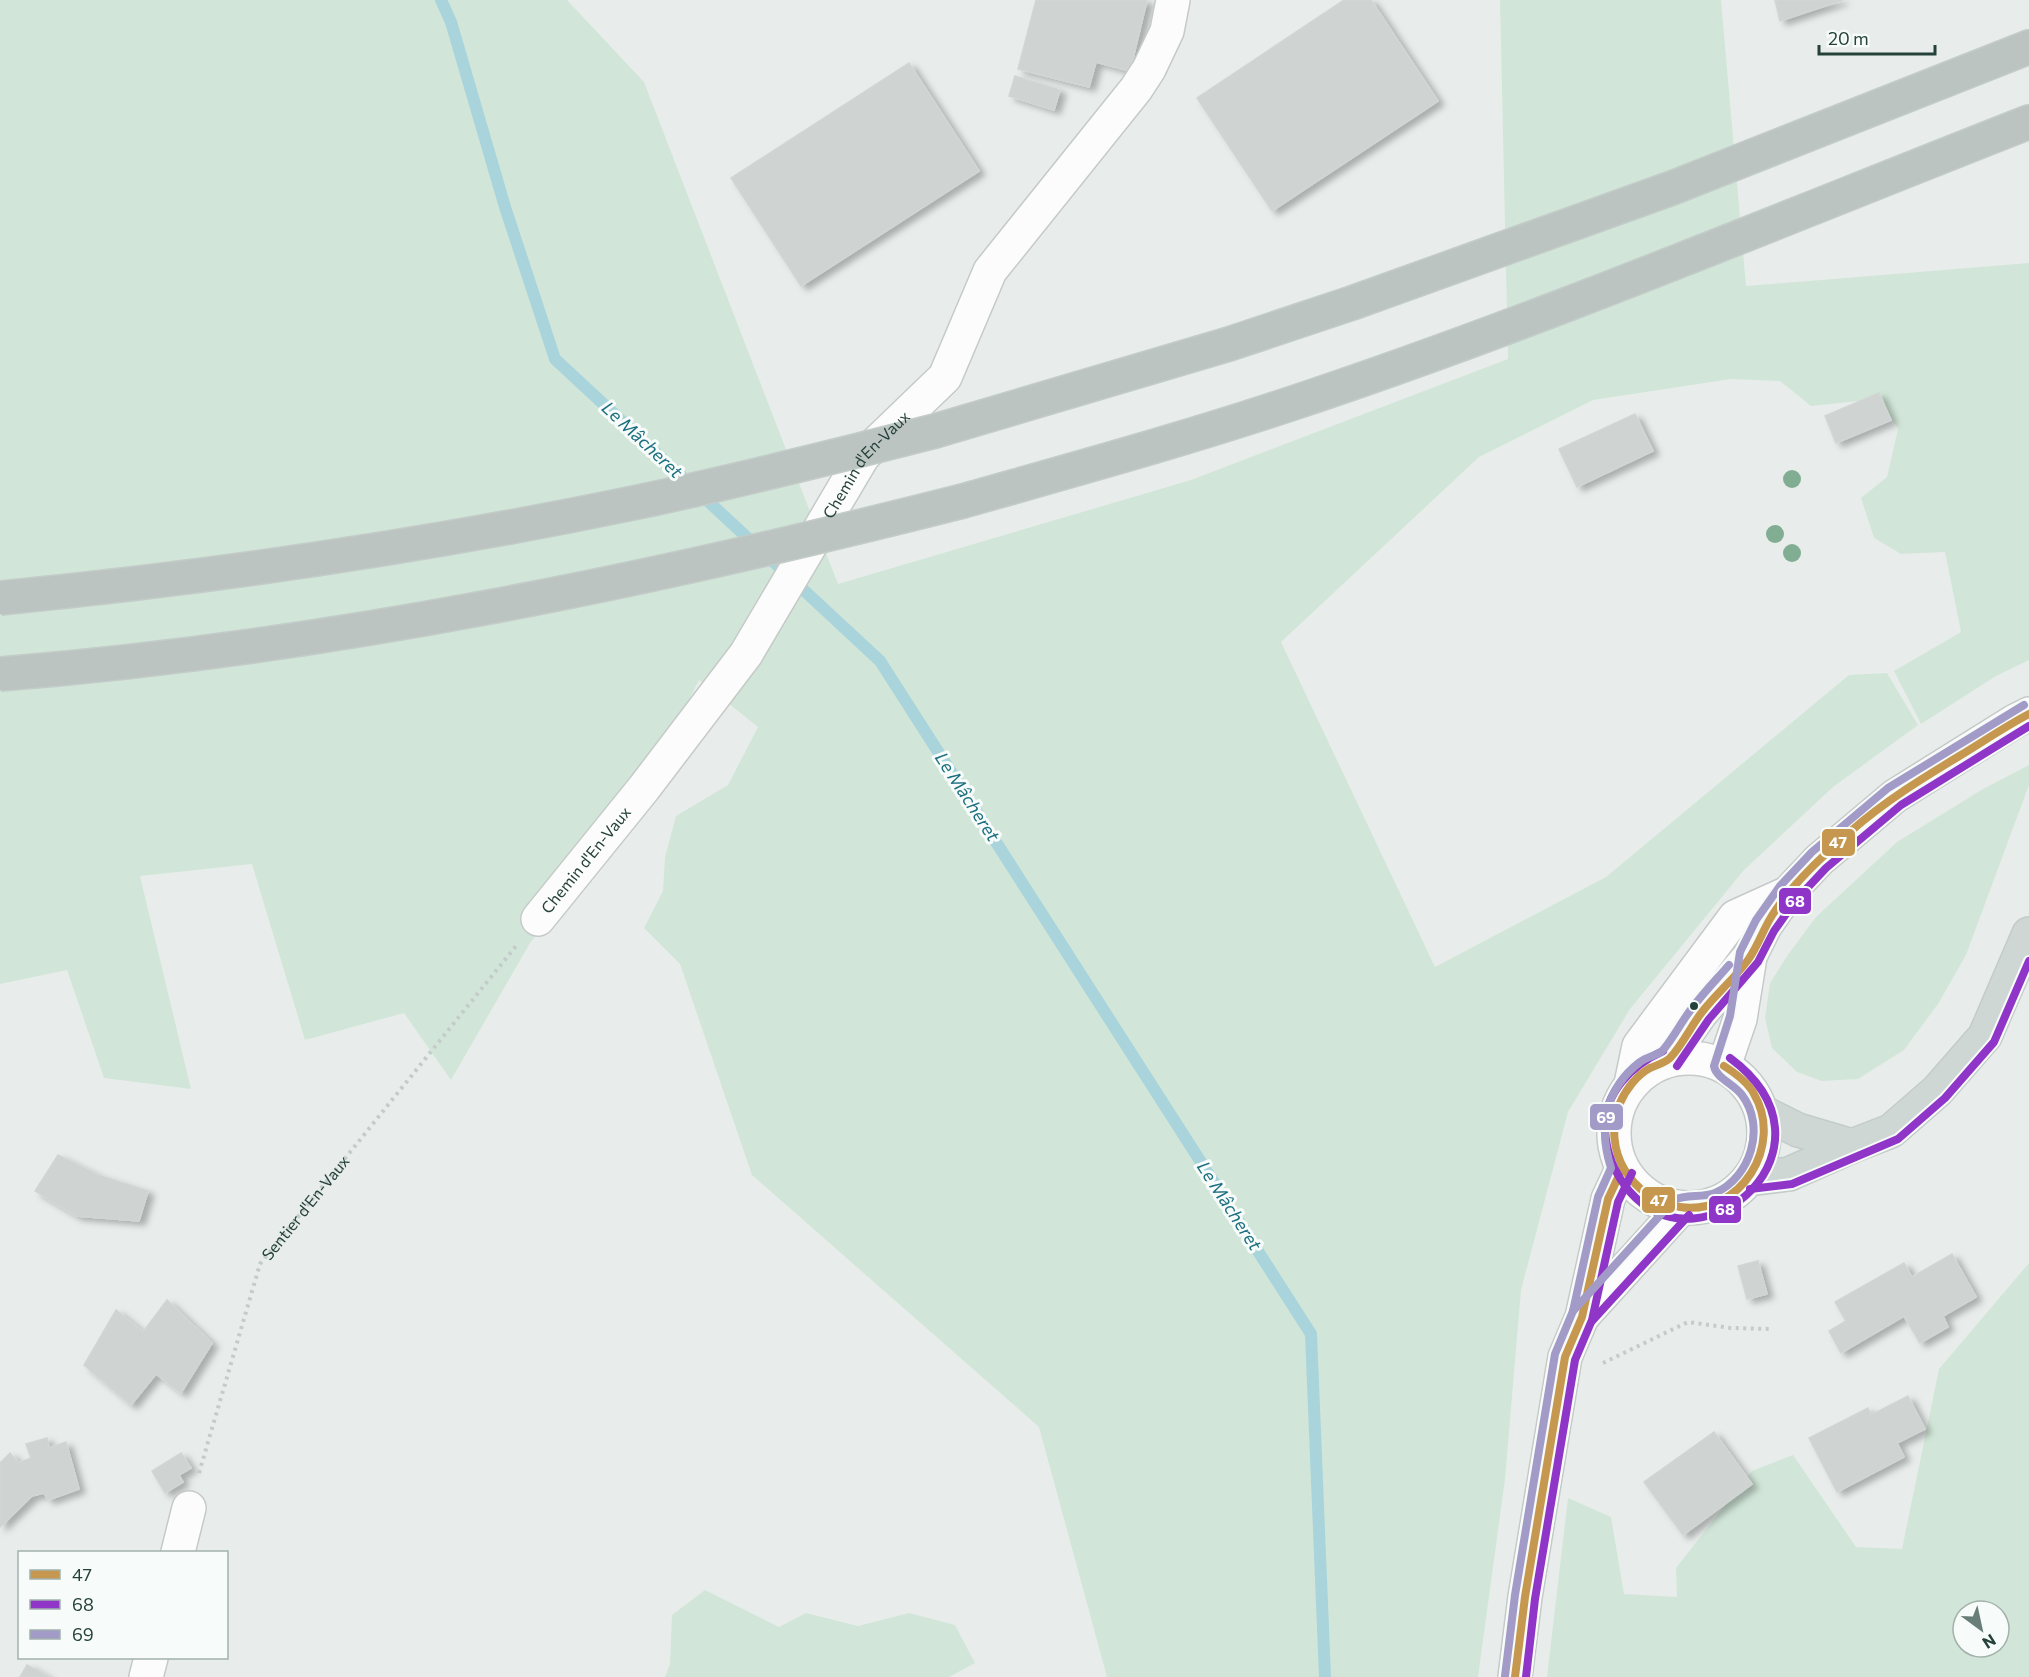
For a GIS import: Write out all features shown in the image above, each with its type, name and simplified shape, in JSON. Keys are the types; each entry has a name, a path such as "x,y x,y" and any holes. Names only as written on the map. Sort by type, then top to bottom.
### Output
{"highway":[{"path":"0,598 265,568 447,539 638,502 947,428 1229,344 1352,303 1672,188 2029,47"},
{"path":"0,674 238,649 435,617 807,540 996,492 1290,404 1489,334 2029,122"}],"main road":[{"path":"1749,1179 1789,1174 1891,1131 1937,1090 1985,1036 2029,934"},
{"path":"1762,1112 1798,1130 1852,1146"}],"street":[{"name":"Chemin d'En-Vaux","path":"538,920 645,788 746,654 863,456 945,377 990,272 1136,89 1149,69 1167,31 1173,0"},
{"path":"1668,1060 1701,1013 1750,956 1765,926 1788,893 1819,860 1895,796 2029,714"},
{"path":"1631,1084 1648,1069 1668,1060 1687,1057 1706,1059 1724,1066 1741,1077 1754,1093 1762,1112 1765,1135 1760,1158 1749,1179 1719,1202 1700,1207 1681,1208 1658,1201 1637,1188 1623,1168 1615,1147 1614,1125 1620,1103 1631,1084 1639,1046 1735,917 1788,893"},
{"path":"1724,1066 1740,1019 1750,956"},
{"path":"1515,1677 1525,1597 1565,1357 1582,1317 1608,1199 1623,1168"},
{"path":"1582,1317 1681,1208"},
{"path":"178,1551 189,1508"},
{"path":"146,1677 151,1659"}],"path":[{"name":"Sentier d'En-Vaux","path":"189,1508 260,1264 538,920"},
{"path":"1595,1367 1688,1322 1731,1328 1771,1329"}],"green space":[{"path":"0,0 567,0 644,82 838,584 1191,480 1508,359 1500,0 1721,0 1746,286 2029,263 2029,660 1996,676 1921,724 1894,671 1961,632 1945,552 1901,554 1874,538 1861,498 1887,477 1898,429 1879,399 1811,406 1780,381 1731,379 1593,400 1479,457 1281,642 1435,967 1606,877 1849,675 1887,673 1918,725 1833,787 1744,870 1630,1009 1568,1112 1521,1290 1505,1479 1478,1677 1107,1677 1039,1427 752,1175 680,964 644,928 663,891 665,857 676,816 728,785 758,727 699,680 630,816 530,943 451,1080 404,1013 305,1040 252,864 140,876 191,1089 104,1078 67,970 0,984"},
{"path":"2029,765 2029,785 1966,955 1938,1004 1904,1050 1858,1079 1822,1081 1797,1072 1772,1048 1765,1018 1770,983 1816,917 1897,842 1983,789"},
{"path":"2029,1263 2029,1677 1547,1677 1568,1498 1611,1517 1624,1594 1677,1597 1676,1568 1752,1471 1793,1455 1856,1547 1902,1549 1939,1369"},
{"path":"705,1590 779,1627 806,1613 858,1626 909,1613 955,1625 975,1663 949,1677 665,1677 670,1664 672,1615"}],"building":[{"path":"1036,0 1147,0 1130,71 1096,62 1089,87 1018,69"},
{"path":"1344,0 1371,0 1438,101 1272,211 1197,98"},
{"path":"1775,0 1843,0 1780,21"},
{"path":"909,63 979,171 801,286 731,178"},
{"path":"1015,76 1060,90 1054,110 1009,96"},
{"path":"1879,393 1891,420 1836,443 1825,416"},
{"path":"1635,414 1653,451 1577,487 1559,449"},
{"path":"58,1155 98,1175 148,1191 139,1221 77,1216 35,1191"},
{"path":"1952,1254 1976,1297 1943,1316 1948,1327 1920,1343 1904,1316 1841,1353 1829,1331 1846,1321 1835,1302 1904,1263 1912,1277"},
{"path":"1758,1261 1767,1294 1747,1299 1738,1266"},
{"path":"167,1300 212,1343 181,1393 156,1374 131,1405 84,1365 116,1310 143,1332"},
{"path":"1908,1396 1925,1429 1897,1443 1904,1457 1837,1492 1809,1438 1868,1408 1871,1415"},
{"path":"1714,1432 1752,1484 1683,1535 1644,1482"},
{"path":"47,1438 49,1448 66,1442 79,1489 48,1500 44,1493 32,1496 0,1527 0,1463 10,1453 19,1463 31,1458 26,1444"},
{"path":"181,1453 191,1468 179,1475 183,1482 165,1493 152,1471"},
{"path":"27,1665 49,1677 20,1677"}],"waterway":[{"name":"Le Mâcheret","path":"441,0 451,22 505,207 555,359 880,661 1311,1334 1325,1677"}],"transit line":[{"name":"69","path":"1505,1676 1515,1595 1555,1354 1573,1311 1674,1200 1715,1193 1727,1186 1738,1175 1751,1150 1753,1122 1749,1108 1742,1095 1718,1074 1714,1066 1730,1016 1740,952 1756,920 1780,886 1812,852 1888,788 2024,705"},
{"name":"47","path":"1724,1066 1745,1082 1754,1094 1762,1114 1764,1134 1760,1155 1751,1173 1738,1189 1722,1200 1702,1207 1680,1207 1647,1194 1624,1170 1614,1138 1615,1121 1620,1103 1636,1078 1666,1061 1675,1053 1702,1012 1748,960 1783,900 1831,849 1864,820 1904,790 2029,714"},
{"name":"68","path":"1677,1066 1709,1019 1758,962 1774,931 1796,900 1826,868 1901,805 2029,726"},
{"name":"68","path":"1750,1189 1792,1184 1898,1139 1945,1098 1994,1042 2029,961"},
{"name":"69","path":"1573,1311 1598,1197 1611,1168 1607,1153 1605,1124 1612,1097 1619,1084 1642,1060 1665,1048 1689,1011 1729,965"},
{"name":"68","path":"1663,1051 1630,1072 1614,1092 1606,1117 1607,1147 1619,1178 1630,1192 1660,1214 1694,1218 1726,1209 1752,1189 1770,1161 1775,1128 1763,1092 1730,1058"},
{"name":"47","path":"1515,1677 1525,1597 1565,1357 1582,1317 1608,1199 1622,1169"},
{"name":"68","path":"1526,1677 1535,1599 1575,1360 1592,1320 1618,1202 1632,1173"},
{"name":"68","path":"1592,1321 1689,1215"}]}
